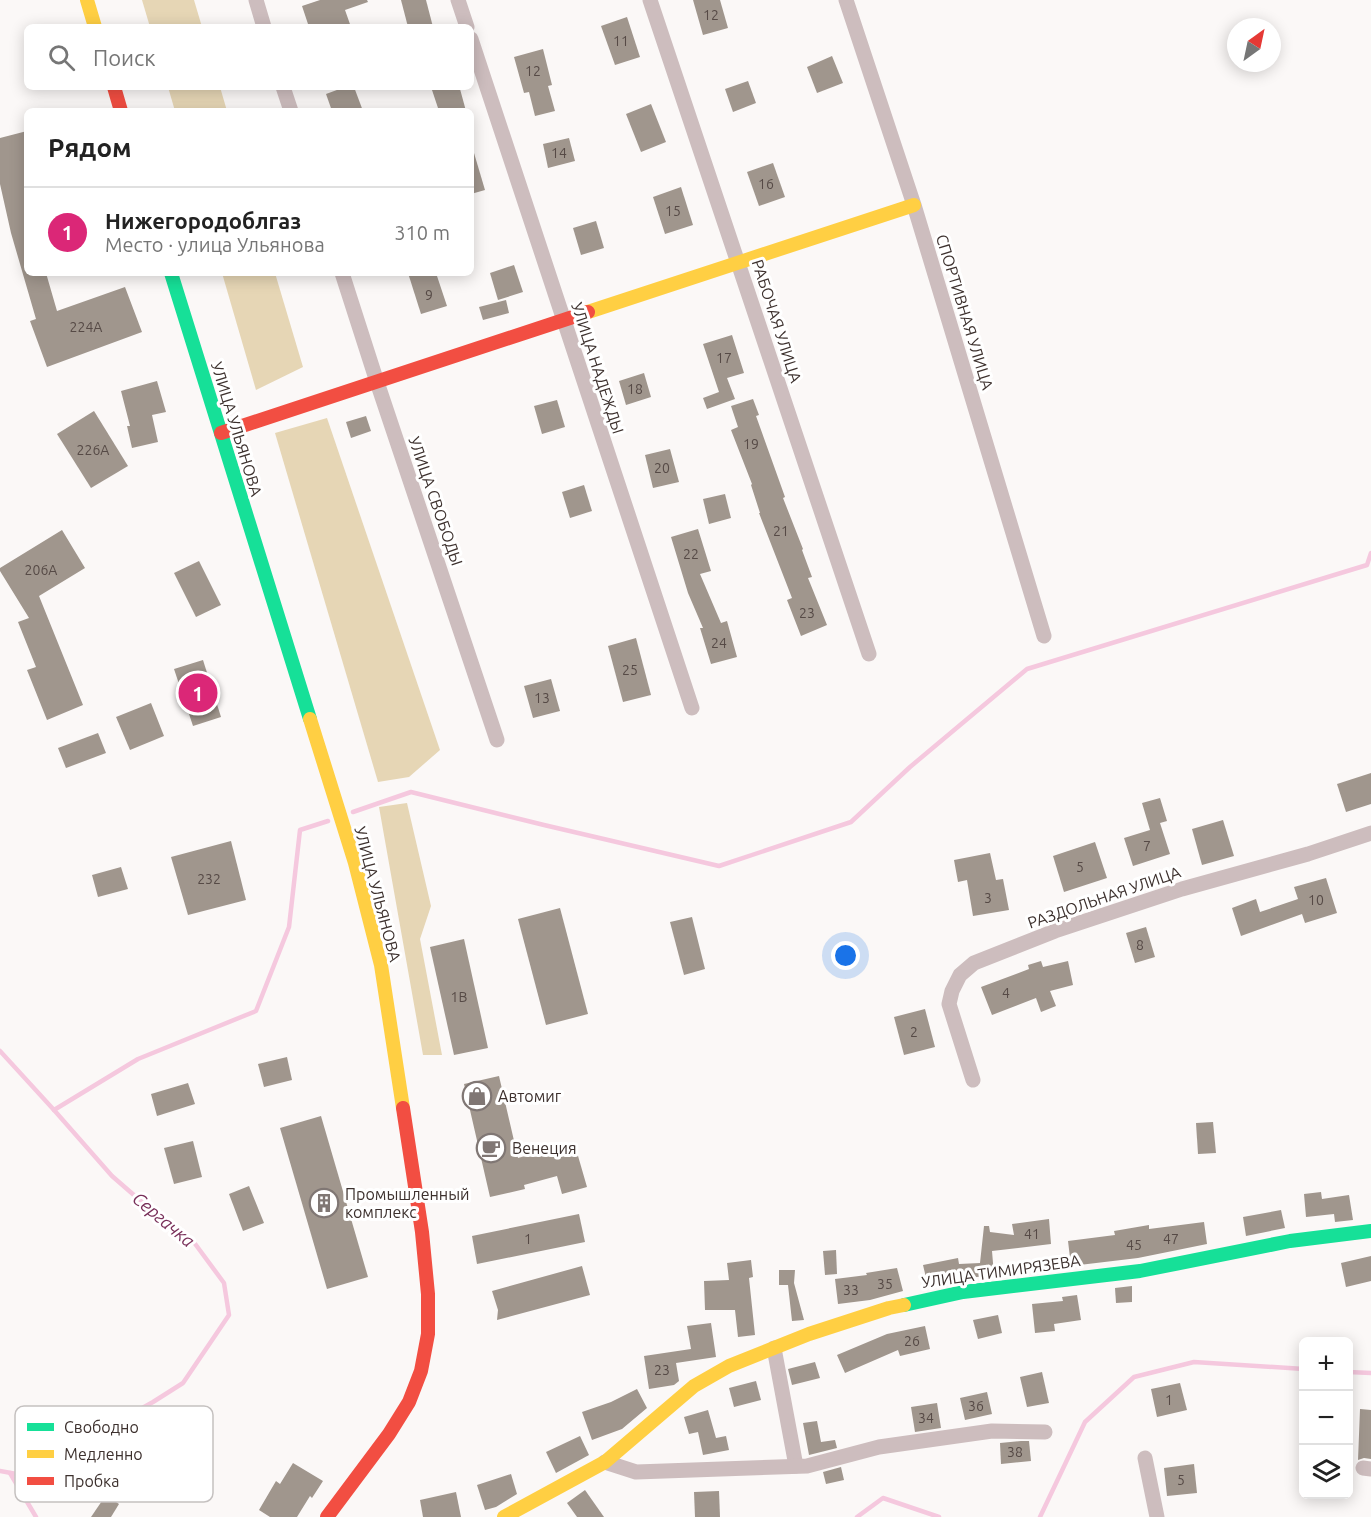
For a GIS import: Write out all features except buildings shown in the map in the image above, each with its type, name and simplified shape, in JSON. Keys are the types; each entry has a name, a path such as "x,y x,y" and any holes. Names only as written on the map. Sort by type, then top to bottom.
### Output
{"street":[{"path":"87,0 94,24"},
{"path":"256,0 263,24"},
{"path":"458,0 466,24"},
{"name":"РАБОЧАЯ УЛИЦА","path":"650,0 869,654"},
{"name":"СПОРТИВНАЯ УЛИЦА","path":"846,0 914,205 1044,636"},
{"name":"УЛИЦА НАДЕЖДЫ","path":"474,48 692,708"},
{"path":"115,90 120,108"},
{"path":"284,90 290,108"},
{"path":"221,434 914,205"},
{"name":"УЛИЦА УЛЬЯНОВА","path":"172,276 355,863 381,965 422,1232 429,1294 428,1334 421,1371 409,1402 389,1434 327,1517"},
{"name":"УЛИЦА СВОБОДЫ","path":"343,276 497,740"},
{"name":"РАЗДОЛЬНАЯ УЛИЦА","path":"973,1080 949,1004 952,991 960,975 974,963 1055,931 1182,889 1308,855 1371,833"},
{"name":"УЛИЦА ТИМИРЯЗЕВА","path":"504,1517 605,1462 694,1386 729,1366 809,1334 889,1308 963,1292 1140,1270 1290,1241 1371,1231"},
{"path":"774,1348 796,1466"},
{"path":"605,1462 636,1472 807,1466 879,1446 992,1431 1045,1432"},
{"path":"1145,1458 1158,1517"}],"shaded area":[{"path":"142,0 194,0 201,24 149,24"},
{"path":"169,90 221,90 226,108 174,108"},
{"path":"223,276 276,276 303,367 256,390"},
{"path":"327,418 440,750 409,777 378,782 275,433"},
{"path":"407,803 431,906 420,939 442,1055 423,1055 379,807"}],"waterway":[{"path":"353,812 411,792 719,866 851,822 910,767 1027,669 1367,565 1371,553"},
{"path":"54,1110 138,1059 256,1011 289,927 300,830 328,821"},
{"name":"Сергачка","path":"0,1051 112,1176 158,1216 193,1241 224,1283 229,1315 183,1383 146,1406"},
{"path":"1040,1517 1085,1422 1134,1377 1194,1362 1299,1369"},
{"path":"1353,1372 1371,1373"},
{"name":"Сергачка","path":"0,1471 15,1474"},
{"path":"10,1473 15,1481"},
{"path":"857,1517 883,1498 939,1517"},
{"path":"27,1502 36,1517"}],"traffic: fast":[{"path":"172,276 310,719"},
{"path":"904,1305 963,1292 1140,1271 1290,1241 1371,1231"}],"traffic: slow":[{"path":"87,0 94,24"},
{"path":"588,312 914,205"},
{"path":"310,719 355,863 381,965 403,1108"},
{"path":"504,1517 605,1462 694,1386 729,1366 809,1334 904,1305"}],"traffic: jam":[{"path":"115,90 120,108"},
{"path":"221,433 588,312"},
{"path":"327,1517 389,1434 409,1402 421,1371 428,1334 428,1294 422,1232 403,1108"}],"place":[{"name":"Нижегородоблгаз","path":"198,693"},
{"name":"Автомиг","path":"477,1096"},
{"name":"Венеция","path":"491,1148"},
{"name":"Промышленный комплекс","path":"324,1203"}]}
